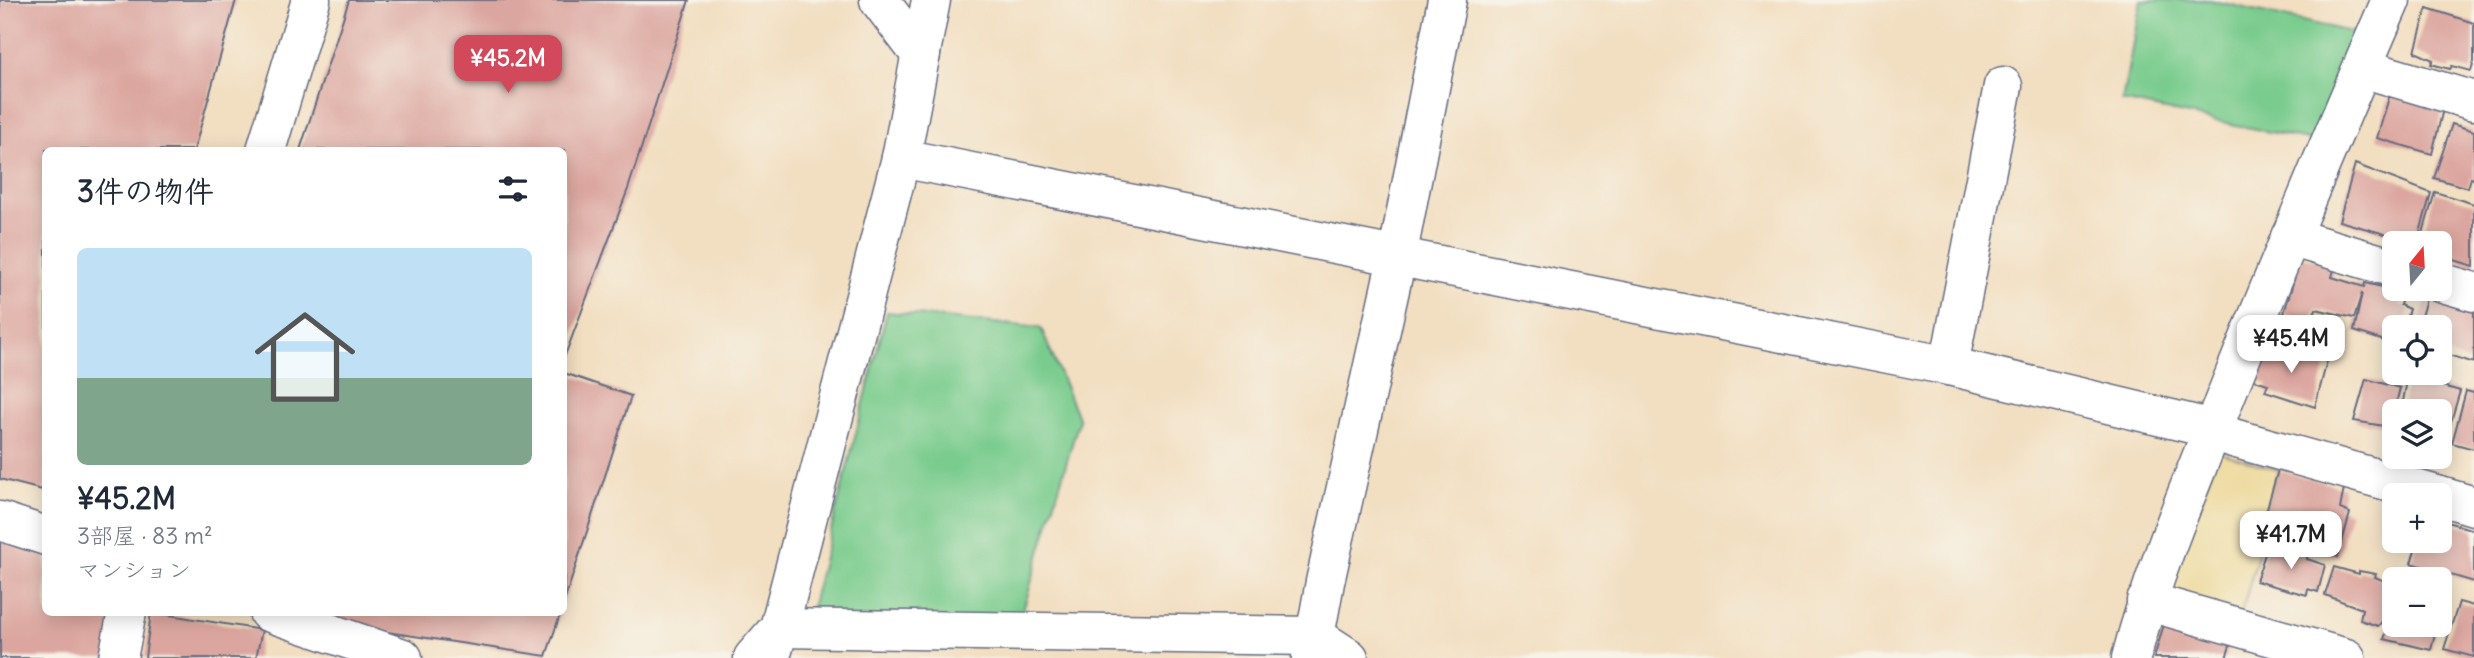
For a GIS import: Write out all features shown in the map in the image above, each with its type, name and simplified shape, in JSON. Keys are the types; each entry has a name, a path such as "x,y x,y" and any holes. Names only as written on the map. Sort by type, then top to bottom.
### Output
{"street":[{"path":"267,147 311,0"},
{"path":"879,0 921,55"},
{"path":"775,643 901,159 931,0"},
{"path":"1313,647 1397,258 1447,0"},
{"path":"2131,658 2146,601 2213,429 2390,0"},
{"path":"2361,68 2474,101"},
{"path":"1948,366 2003,86"},
{"path":"901,159 1948,366 2213,429 2233,438 2392,483"},
{"path":"2290,237 2382,264"},
{"path":"2452,286 2474,292"},
{"path":"2452,500 2474,506"},
{"path":"0,521 42,535"},
{"path":"2146,601 2346,658"},
{"path":"118,658 126,616"},
{"path":"280,616 403,658"},
{"path":"753,658 775,643 1313,647 1349,658"}],"green space":[{"path":"2141,0 2210,0 2360,34 2317,142 2122,101"},
{"path":"887,312 1041,328 1079,420 1017,631 808,620"}],"sand":[{"path":"2218,452 2278,470 2261,529 2263,538 2240,617 2168,594"}],"building":[{"path":"0,0 236,0 195,147 42,147 42,490 0,479"},
{"path":"349,0 689,0 628,189 567,350 567,147 301,147"},
{"path":"2427,8 2474,23 2474,62 2471,71 2431,64 2433,60 2415,52"},
{"path":"2390,94 2443,109 2432,154 2377,138"},
{"path":"2452,124 2474,131 2474,179 2471,178 2468,188 2434,178"},
{"path":"2355,164 2431,193 2420,231 2382,231 2382,233 2339,221"},
{"path":"2435,192 2474,204 2474,266 2452,260 2452,231 2424,231"},
{"path":"2301,256 2335,266 2332,277 2364,287 2365,283 2382,287 2382,301 2401,301 2400,305 2409,309 2407,315 2382,315 2382,340 2354,331 2362,293 2354,318 2316,309 2310,323 2284,313"},
{"path":"2452,299 2474,306 2474,363 2452,356 2452,315 2421,315 2425,301"},
{"path":"2280,347 2327,361 2315,407 2265,391 2268,384 2252,379 2264,349 2276,352"},
{"path":"567,374 631,396 567,593"},
{"path":"2366,379 2400,388 2397,399 2382,399 2382,426 2354,421"},
{"path":"2406,385 2439,385 2460,391 2452,418 2452,399 2403,399"},
{"path":"2466,391 2474,393 2474,449 2452,443"},
{"path":"2278,470 2344,488 2340,509 2350,513 2338,557 2322,552 2320,546 2261,529"},
{"path":"0,524 42,539 42,616 117,616 111,658 0,658"},
{"path":"2452,524 2474,530 2474,582 2452,575 2452,567 2424,567 2411,563 2414,553 2452,553"},
{"path":"2267,548 2285,552 2285,549 2325,565 2318,592 2308,589 2307,595 2256,581"},
{"path":"2334,567 2359,574 2359,571 2376,574 2375,577 2382,580 2382,621 2378,626 2360,620 2362,609 2325,595"},
{"path":"2459,602 2474,606 2474,657 2444,649 2448,637 2452,637 2452,624"},
{"path":"150,616 176,616 262,630 256,658 145,658"},
{"path":"319,616 560,616 546,656 348,626"},
{"path":"2164,624 2233,637 2226,658 2154,658"},
{"path":"2385,637 2434,637 2431,650 2384,639"}]}
